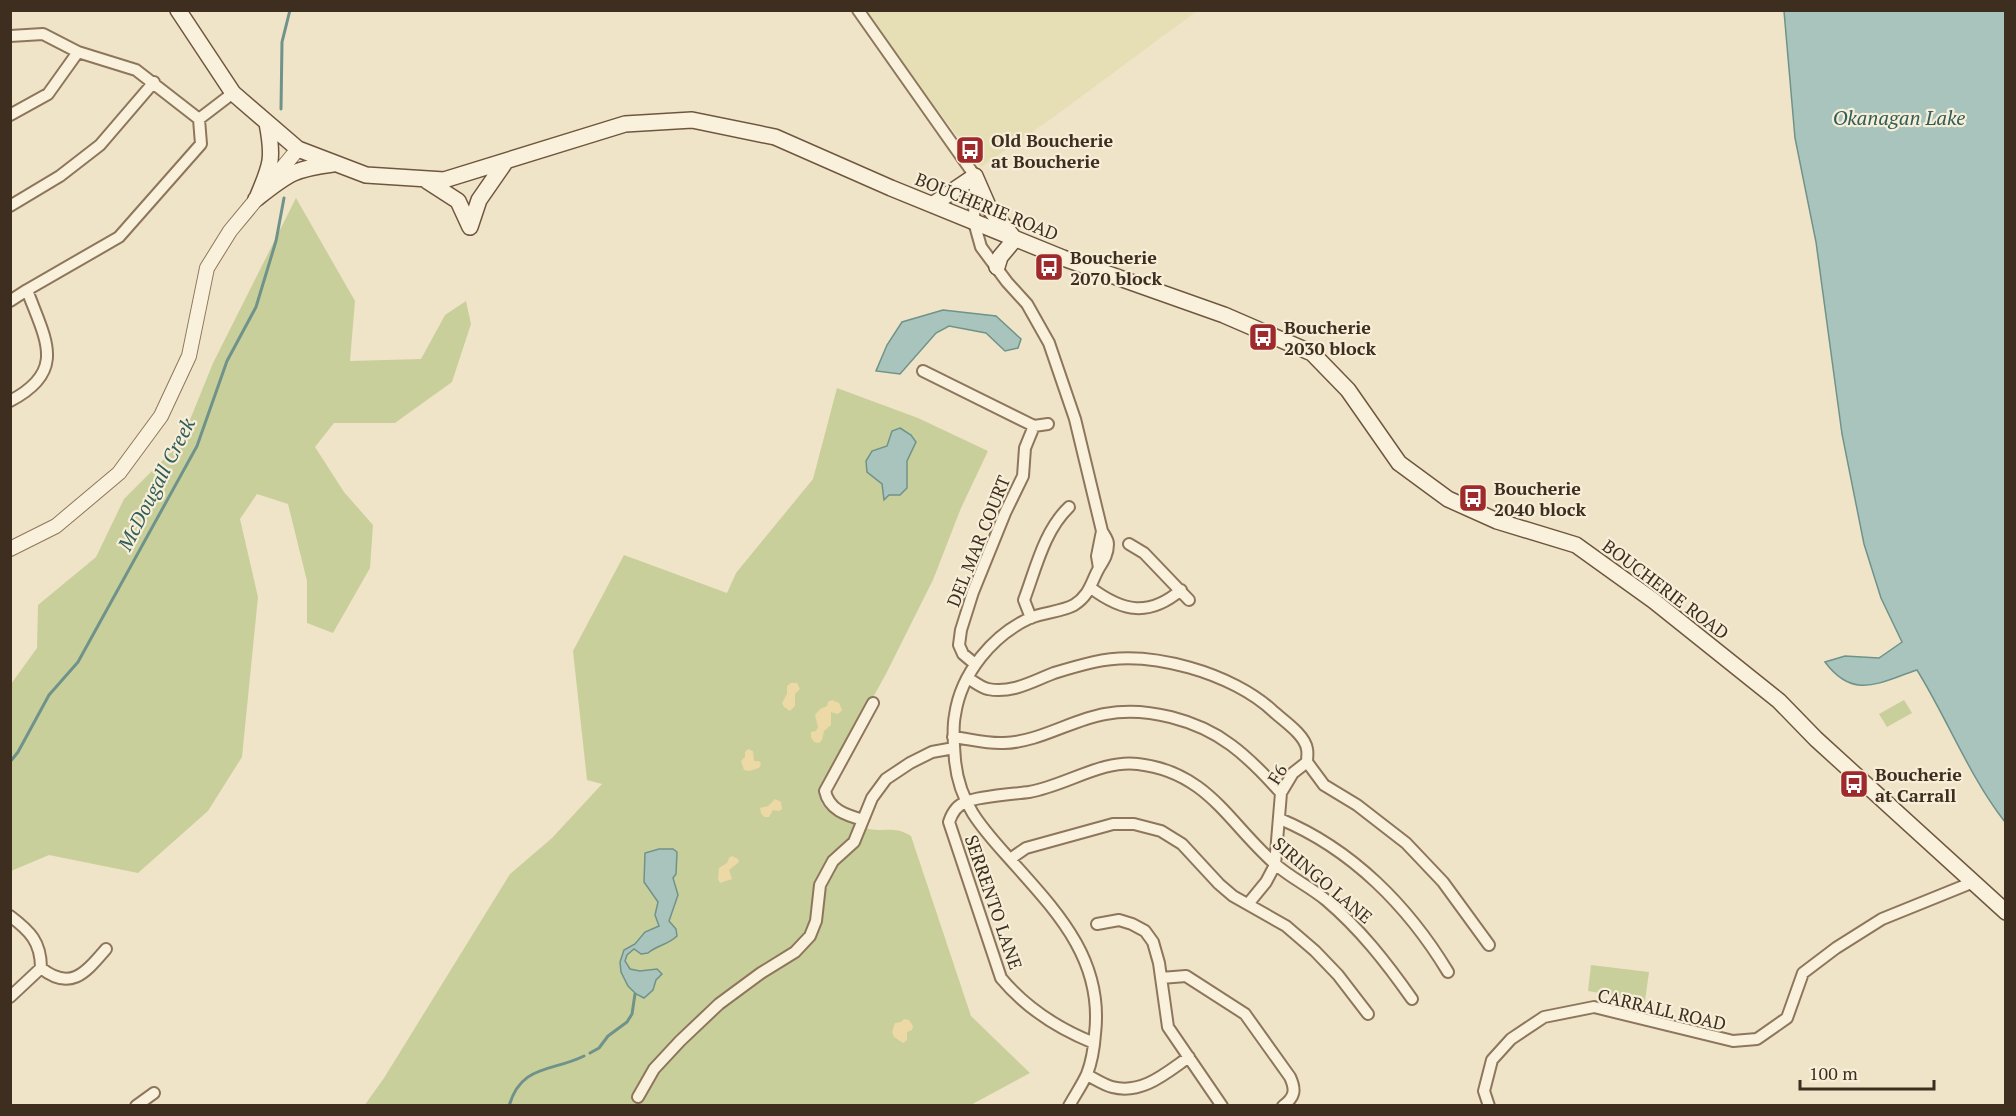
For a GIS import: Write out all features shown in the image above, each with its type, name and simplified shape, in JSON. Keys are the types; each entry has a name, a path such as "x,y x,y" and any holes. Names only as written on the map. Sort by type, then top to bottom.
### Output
{"main road":[{"name":"BOUCHERIE ROAD","path":"178,10 233,93 267,123 298,149 366,175 444,180 625,124 692,120 775,137 1015,239 1224,315 1312,353 1348,390 1399,462 1448,499 1497,521 1576,545 1654,601 1779,701 1816,739 1971,883 2006,912"},
{"path":"256,199 271,165 271,145 267,123"},
{"path":"424,179 458,201 470,227 478,200 506,161"},
{"path":"256,199 286,176 298,170 336,164"},
{"path":"932,205 975,176 989,208 1015,239 1000,257 997,267"}],"street":[{"path":"858,10 975,176 974,222 981,247 1027,304 1049,343 1075,419 1102,531 1108,542 1106,560 1099,568 1091,588 1073,604 1031,618 1007,632 990,646 975,664 957,706 954,742 957,777 966,802 981,827 1051,906 1074,937 1090,971 1097,1021 1092,1058 1087,1075 1069,1106"},
{"path":"10,36 43,34 78,52 136,70 199,119 201,144 119,237 10,301"},
{"path":"10,115 48,94 78,52"},
{"path":"10,206 60,176 100,145 154,82"},
{"path":"199,119 233,93"},
{"path":"10,549 56,526 119,473 161,416 189,356 207,268 230,231 298,149"},
{"path":"10,402 43,378 48,358 45,337 27,290"},
{"path":"923,371 1034,426 1048,424"},
{"name":"DEL MAR COURT","path":"975,664 963,654 958,645 961,630 977,582 1023,476 1025,448 1034,426"},
{"path":"1031,618 1024,600 1048,534 1061,514 1069,507"},
{"path":"1129,544 1144,552 1189,600"},
{"path":"1091,588 1108,601 1126,608 1156,607 1181,590"},
{"path":"968,678 986,689 1003,690 1029,684 1055,673 1096,661 1161,660 1200,670 1237,687 1271,708 1300,736 1308,747 1306,762 1324,785 1357,805 1406,843 1443,882 1489,945"},
{"path":"863,820 834,808 827,799 825,791 873,703"},
{"path":"638,1097 654,1070 680,1041 720,1005 761,973 795,952 810,936 816,921 819,885 833,861 854,842 872,798 886,779 932,752 954,742 1004,743 1040,736 1104,714 1135,711 1169,717 1203,729 1230,744 1263,772 1281,793"},
{"name":"F6","path":"1248,904 1266,882 1275,865 1281,793 1293,773 1306,762"},
{"name":"SIRINGO LANE","path":"966,802 1035,791 1122,763 1140,764 1173,772 1195,783 1219,804 1275,865 1324,898 1357,928 1382,956 1412,999"},
{"name":"SERRENTO LANE","path":"966,802 952,812 949,822 1001,978 1031,1008 1072,1034 1094,1043"},
{"path":"1280,819 1330,846 1368,874 1431,942 1448,972"},
{"path":"1010,859 1026,848 1113,824 1134,824 1161,831 1182,844 1233,896 1286,926 1316,951 1368,1014"},
{"name":"CARRALL ROAD","path":"1489,1106 1484,1091 1492,1060 1511,1039 1544,1017 1594,1007 1733,1041 1757,1039 1787,1018 1803,973 1836,948 1882,919 1971,883"},
{"path":"10,916 27,929 37,941 41,955 41,968 10,997"},
{"path":"1097,924 1119,920 1145,931 1153,942 1168,1027 1222,1106"},
{"path":"41,968 53,977 64,980 75,977 86,972 106,949"},
{"path":"1161,978 1186,976 1245,1014 1295,1086 1294,1094 1283,1106"},
{"path":"1087,1075 1112,1087 1132,1089 1146,1085 1189,1058"},
{"path":"136,1106 154,1093"}],"shaded area":[{"path":"862,11 1197,11 1055,116 981,167"}],"green space":[{"path":"296,198 355,301 350,361 421,359 445,315 466,301 471,324 452,382 395,423 334,423 315,447 344,492 373,525 370,568 333,633 307,623 307,581 288,504 257,494 240,519 258,597 242,757 208,811 138,873 49,855 11,871 11,684 37,648 38,605 96,557 124,499 181,442 213,363"},
{"path":"837,388 918,418 988,451 961,508 933,580 820,797 823,806 834,815 850,822 869,829 895,830 911,836 971,1016 1030,1073 969,1106 364,1106 384,1078 510,874 552,838 602,784 587,780 573,651 624,555 727,593 736,573 813,479"},
{"path":"1904,700 1912,713 1887,727 1879,714"},
{"path":"1591,965 1649,972 1645,1001 1588,991"}],"sand":[{"path":"797,683 800,689 795,694 795,706 790,711 782,703 787,694 787,686"},
{"path":"832,700 839,703 842,710 838,714 831,712 831,725 824,731 819,743 814,742 811,732 816,731 818,727 815,715"},
{"path":"748,749 753,751 754,761 759,761 761,764 759,768 749,771 744,770 741,761"},
{"path":"775,799 781,802 782,809 773,810 769,817 764,817 760,808 768,806"},
{"path":"732,856 739,862 729,870 732,879 720,883 719,868"},
{"path":"904,1019 909,1020 913,1026 912,1030 907,1032 907,1040 903,1043 894,1037 892,1032 895,1023"}],"water":[{"name":"Okanagan Lake","path":"1784,11 2005,11 2005,822 1980,786 1917,670 1879,683 1857,685 1836,674 1825,662 1845,656 1879,658 1902,642 1881,598 1864,544 1842,434 1816,242 1795,138"},
{"path":"943,310 996,316 1021,339 1018,348 1005,351 986,333 949,326 936,333 900,374 876,371 887,345 902,322"},
{"path":"900,428 911,435 916,442 907,461 907,488 900,495 889,495 884,500 882,484 867,472 866,461 872,451 887,446 892,431"},
{"path":"659,849 673,849 677,852 676,874 673,878 678,895 669,921 676,929 677,936 648,953 641,954 634,949 627,955 625,961 630,969 640,971 657,969 662,974 656,980 653,990 644,998 628,986 621,972 620,962 624,950 635,944 645,932 659,926 655,915 658,902 644,882 645,853"}],"waterway":[{"name":"McDougall Creek","path":"281,109 282,42 290,10"},
{"name":"McDougall Creek","path":"10,762 18,752 49,695 78,662 197,446 227,361 256,307 276,241 284,198"},
{"path":"590,1053 599,1048 608,1036 627,1022 632,1014 635,994"},
{"path":"509,1106 514,1092 530,1076 584,1056"}],"place":[{"name":"Old Boucherie at Boucherie","path":"970,150"},
{"name":"Boucherie 2070 block","path":"1049,267"},
{"name":"Boucherie 2030 block","path":"1263,337"},
{"name":"Boucherie 2040 block","path":"1473,498"},
{"name":"Boucherie at Carrall","path":"1854,784"}]}
